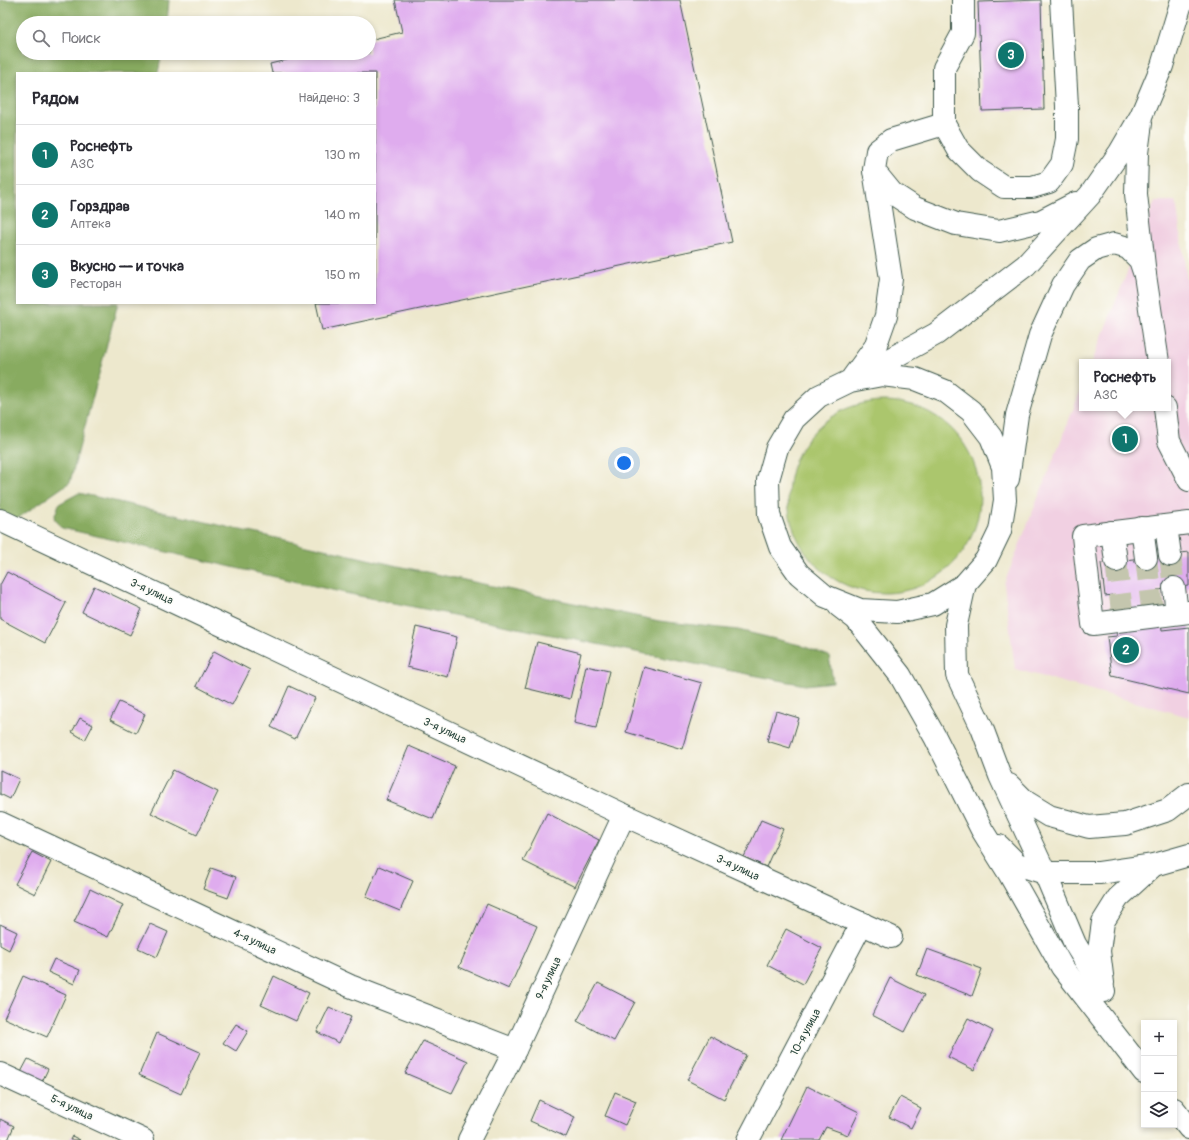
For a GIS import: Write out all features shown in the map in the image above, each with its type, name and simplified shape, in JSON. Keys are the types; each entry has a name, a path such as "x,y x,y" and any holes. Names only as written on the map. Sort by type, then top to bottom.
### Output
{"street":[{"path":"963,0 963,33 944,68 944,124 958,150 980,171 1004,187 1032,187 1049,182 1062,164 1067,139 1062,0"},
{"path":"1141,1067 1062,968 1010,875 982,830 935,737 900,675 856,619 799,574 780,547 769,515 768,480 777,448 794,419 819,396 850,381 936,334 1026,265 1090,195 1120,152 1141,116 1162,66 1182,0"},
{"path":"1141,116 1137,153 1136,194 1145,275 1158,359"},
{"path":"850,381 875,347 886,316 891,279 874,170 877,151 891,140 944,124"},
{"path":"874,170 892,193 915,208 956,224 999,231 1041,221 1090,195"},
{"path":"825,596 860,610 897,612 933,604 965,584 986,560 1000,531 1017,415 1040,335 1063,285 1080,260 1096,249 1114,244 1128,248 1140,260 1145,275"},
{"path":"850,381 882,375 915,379 945,391 971,411 991,437 1002,467 1005,500"},
{"path":"1165,411 1169,441 1189,480"},
{"name":"3-я улица","path":"0,520 624,815 892,937"},
{"path":"1174,588 1183,613 1094,624 1083,536 1189,523 1189,526"},
{"path":"1166,526 1170,555"},
{"path":"1142,528 1146,558"},
{"path":"1112,532 1116,561"},
{"path":"965,584 956,625 957,674 982,728 1000,776 1045,873 1075,944 1104,991 1141,1065"},
{"path":"1000,776 1026,802 1049,816 1089,827 1125,824 1168,810 1189,794"},
{"name":"9-я улица","path":"469,1140 515,1050 624,815"},
{"name":"4-я улица","path":"0,823 350,986 515,1050"},
{"path":"982,830 1017,864 1045,873 1098,873 1154,865 1189,855"},
{"path":"1104,991 1098,951 1103,922 1118,898 1154,865"},
{"name":"10-я улица","path":"748,1140 862,923"},
{"name":"5-я улица","path":"0,1074 143,1140"},
{"path":"1177,1113 1189,1128"}],"shaded area":[{"path":"1155,201 1176,201 1189,295 1189,717 1015,669 1004,584 1079,395 1079,411 1171,411 1171,359 1093,359"}],"green space":[{"path":"0,0 169,0 168,16 16,16 16,60 161,60 158,72 16,72 16,304 118,304 70,482 11,523 0,517"},
{"path":"884,401 912,405 937,417 952,429 964,444 976,469 980,497 976,525 964,550 952,565 937,577 912,589 884,593 856,589 831,577 816,565 804,550 792,525 788,497 792,469 804,444 816,429 831,417 856,405"},
{"path":"79,493 398,566 540,596 659,621 738,630 800,645 829,656 833,682 805,685 695,664 345,593 62,528 54,518 59,504"}],"building":[{"path":"395,0 680,0 732,242 322,330 316,304 376,304 376,72 272,72 270,64 286,60 376,60 376,38 402,32"},
{"path":"1041,0 1044,109 982,111 978,2"},
{"path":"1189,552 1189,586 1157,590 1162,630 1189,627 1189,694 1112,676 1107,637 1117,636 1112,595 1105,596 1101,563"},
{"path":"7,572 66,603 45,643 0,619 0,585"},
{"path":"94,586 142,609 130,635 82,612"},
{"path":"416,627 457,637 448,677 407,667"},
{"path":"537,642 581,653 570,699 525,688"},
{"path":"214,651 250,670 232,705 196,686"},
{"path":"586,666 609,671 596,728 574,723"},
{"path":"644,667 702,683 682,749 626,732"},
{"path":"289,686 315,698 295,739 271,727"},
{"path":"119,702 145,714 136,733 110,720"},
{"path":"776,711 799,718 790,748 767,741"},
{"path":"80,718 93,725 85,740 72,732"},
{"path":"409,746 455,766 433,819 386,800"},
{"path":"0,770 19,779 10,799 0,794"},
{"path":"173,770 218,792 197,835 151,813"},
{"path":"547,813 599,840 575,887 523,861"},
{"path":"761,820 783,829 766,867 744,857"},
{"path":"32,852 51,862 35,894 15,884"},
{"path":"379,866 413,881 400,911 366,897"},
{"path":"211,868 236,877 228,898 203,889"},
{"path":"90,889 123,905 108,937 74,922"},
{"path":"487,904 537,926 509,989 459,967"},
{"path":"0,924 17,932 9,950 0,945"},
{"path":"150,924 168,932 157,957 138,948"},
{"path":"786,929 822,948 803,984 767,965"},
{"path":"927,949 982,969 972,996 917,975"},
{"path":"54,959 80,970 74,984 48,972"},
{"path":"23,976 66,995 47,1037 4,1018"},
{"path":"274,976 309,993 296,1021 261,1005"},
{"path":"890,978 924,995 905,1032 872,1015"},
{"path":"598,983 635,1002 614,1041 577,1021"},
{"path":"329,1007 351,1017 339,1043 317,1032"},
{"path":"968,1018 993,1031 974,1070 948,1057"},
{"path":"236,1024 248,1031 236,1051 223,1043"},
{"path":"157,1033 200,1052 181,1094 139,1075"},
{"path":"710,1036 746,1055 724,1099 687,1080"},
{"path":"423,1041 468,1061 452,1093 405,1073"},
{"path":"28,1059 48,1069 40,1086 19,1076"},
{"path":"807,1086 859,1112 848,1135 826,1127 819,1140 781,1140"},
{"path":"615,1092 636,1101 625,1125 605,1116"},
{"path":"900,1097 921,1108 911,1128 889,1117"},
{"path":"539,1100 575,1117 566,1137 530,1121"},
{"path":"0,1119 14,1126 8,1140 0,1140"},
{"path":"72,1136 80,1140 70,1140"}],"tunnel":[{"path":"1170,555 1174,588"},
{"path":"1146,558 1153,616"},
{"path":"1116,561 1123,620"}],"place":[{"name":"Вкусно — и точка","path":"1011,55"},
{"name":"Роснефть","path":"1125,439"},
{"name":"Горздрав","path":"1126,650"}]}
